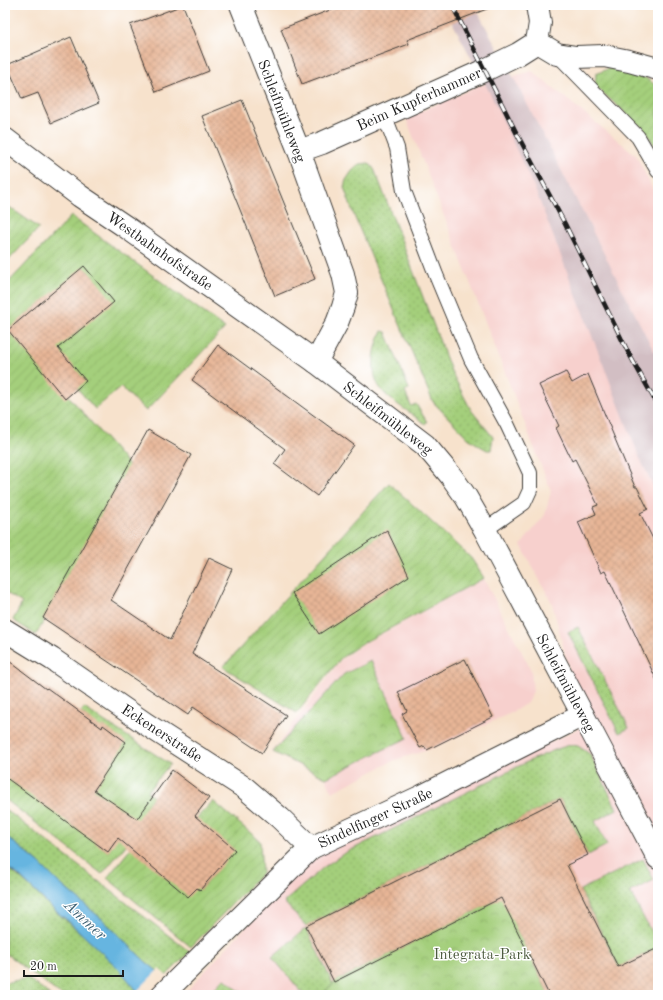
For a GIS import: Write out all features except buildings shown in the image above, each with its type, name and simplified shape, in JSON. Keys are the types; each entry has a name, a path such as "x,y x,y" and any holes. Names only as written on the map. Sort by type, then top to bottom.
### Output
{"street":[{"name":"Schleifmühleweg","path":"241,5 299,152 343,274 347,293 337,323 316,362 425,445 451,476 466,497 485,530 658,858"},
{"path":"538,5 540,23 537,42 557,54 576,57 604,56 630,61 658,69"},
{"name":"Beim Kupferhammer","path":"299,152 322,144 378,117 485,70 518,54 537,42"},
{"name":"Westbahnhofstraße","path":"5,139 80,196 316,362"},
{"name":"Eckenerstraße","path":"5,630 52,659 146,724 245,788 280,818 311,848"},
{"name":"Sindelfinger Straße","path":"162,995 311,848 422,796 583,715"}],"lane":[{"path":"557,54 638,137 658,171"},
{"path":"378,117 389,127 397,148 404,191 470,359 507,424 530,473 530,490 524,503 485,530"}],"shaded area":[{"path":"443,5 474,5 518,86 658,359 658,495 640,459 536,192 492,97"},
{"path":"532,71 636,155 658,200 658,995 183,995 307,861 584,726 552,603 521,545 545,515 551,491 406,118 478,86"},
{"path":"484,579 531,670 533,691 527,703 511,713 428,750 395,760 332,792 326,779 272,752 342,659 362,645"}],"green space":[{"path":"614,66 636,71 658,87 658,152 646,131 595,86 596,74"},
{"path":"369,163 374,169 379,181 451,371 471,410 493,437 491,450 487,450 468,438 433,402 355,218 344,187 346,180 352,171 360,164"},
{"path":"5,204 39,228 5,264"},
{"path":"71,216 225,328 146,411 121,387 95,409 76,387 5,320 5,286"},
{"path":"382,331 386,332 409,389 405,392 411,406 416,404 427,422 425,424 383,392 376,381 374,358"},
{"path":"14,333 130,467 36,635 13,620 22,603 5,592 5,340"},
{"path":"389,483 471,558 484,578 361,644 341,658 297,713 223,667"},
{"path":"578,627 629,728 619,733 568,632"},
{"path":"371,661 407,738 326,778 273,752 344,674"},
{"path":"84,708 170,764 147,792 161,803 102,874 5,799 5,781 45,723 67,734"},
{"path":"570,745 578,746 590,754 617,809 595,821 607,845 588,855 560,799 306,926 284,902 324,867 343,854 529,761"},
{"path":"213,801 260,841 262,873 191,947 107,878 165,806 190,825"},
{"path":"5,809 190,952 165,977 146,962 103,920 58,882 39,863 5,835"},
{"path":"643,859 654,880 630,892 658,945 658,960 653,950 619,967 580,890"},
{"path":"5,867 24,881 94,945 143,995 61,995 5,953"},
{"name":"Integrata-Park","path":"502,897 549,995 322,995 334,982"},
{"path":"306,928 334,986 381,995 304,995 272,957"},
{"path":"27,978 50,995 5,995 5,983"},
{"path":"224,978 244,995 210,994"}],"water":[{"name":"Ammer","path":"5,835 39,863 58,882 103,920 146,962 165,977 138,992 119,969 67,920 53,909 17,874 5,867"}],"pier":[{"path":"159,969 185,995 140,995 136,992"}],"railway":[{"path":"452,5 517,134 565,224 628,352 658,406"}]}
